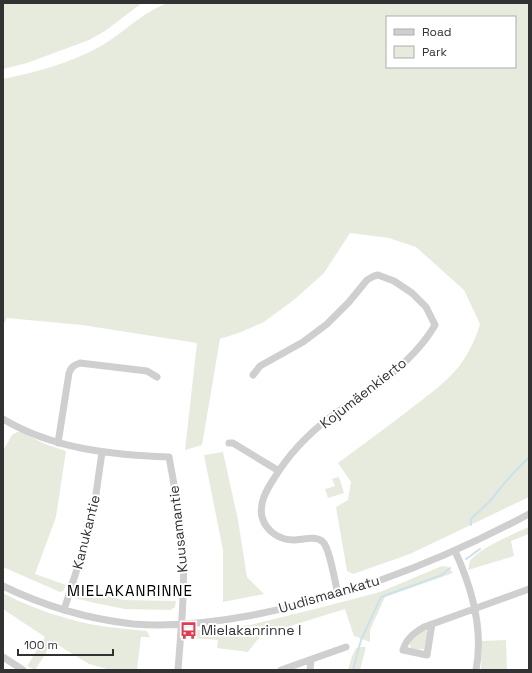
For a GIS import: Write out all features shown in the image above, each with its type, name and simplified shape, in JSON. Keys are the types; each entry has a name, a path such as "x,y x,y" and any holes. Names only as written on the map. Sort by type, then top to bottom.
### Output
{"street":[{"name":"Kojumäenkierto","path":"253,375 260,366 303,342 327,324 350,302 366,280 374,276 385,277 394,281 412,293 426,307 433,319 435,325 428,337 402,365 373,388 320,425 301,443 279,471 269,487 262,504 261,511 265,524 273,534 294,540 312,538 322,541 328,550 338,594"},
{"path":"58,443 69,373 71,368 75,365 80,363 147,372 157,377"},
{"path":"3,419 15,426 58,443 102,452"},
{"path":"229,443 233,443 279,471"},
{"name":"Kuusamantie","path":"102,452 169,458 183,550 182,624 178,670"},
{"name":"Kanukantie","path":"64,610 84,547 95,501 102,452"},
{"name":"Uudismaankatu","path":"3,586 26,597 64,610 97,618 133,624 199,623 287,608 338,594 380,580 454,551 529,514"},
{"path":"454,551 476,608 479,639 476,670"},
{"path":"432,624 427,655 403,650 407,640 424,626 529,590"},
{"path":"281,670 346,647"},
{"path":"3,657 23,670"},
{"path":"310,660 310,670"}],"green space":[{"path":"3,3 142,3 105,31 89,40 27,63 3,69"},
{"path":"168,3 529,3 529,497 410,554 353,574 347,571 336,507 348,500 351,482 338,463 436,389 449,377 466,356 480,324 464,290 416,247 389,238 350,233 324,273 295,299 264,322 220,339 202,445 185,450 197,343 82,325 7,318 3,325 3,79 54,66 90,52 109,41 150,12"},
{"path":"17,432 21,432 45,444 66,451 56,517 35,574 66,585 63,591 60,592 3,567 3,451 12,435"},
{"path":"223,452 238,520 247,577 264,594 223,602 223,550 204,455"},
{"path":"339,477 344,493 328,498 325,489 335,486 332,479"},
{"path":"529,527 529,534 511,541 514,556 468,570 470,561 481,551"},
{"path":"442,566 448,567 453,573 385,597 370,630 370,642 354,636 345,609 261,635 248,652 217,648 218,640 190,638 191,633 196,630 250,625 380,592"},
{"path":"78,589 123,600 176,601 175,607 171,610 125,609 75,598"},
{"path":"3,593 36,608 72,620 101,626 147,631 150,637 141,637 137,670 111,670 89,664 53,642 35,670 27,666 45,637 3,609"},
{"path":"427,630 428,633 425,649 413,649 410,647 410,642 422,632"},
{"path":"506,640 507,670 481,670 482,641"},
{"path":"366,647 360,670 348,670 356,648"}],"waterway":[{"path":"471,525 471,519 490,501 507,480 529,457"},
{"path":"466,559 480,549"},
{"path":"353,670 361,640 381,597 442,575 450,568"}],"place":[{"name":"Mielakanrinne I","path":"188,630"}],"district":[{"name":"MIELAKANRINNE","path":"130,591"}]}
